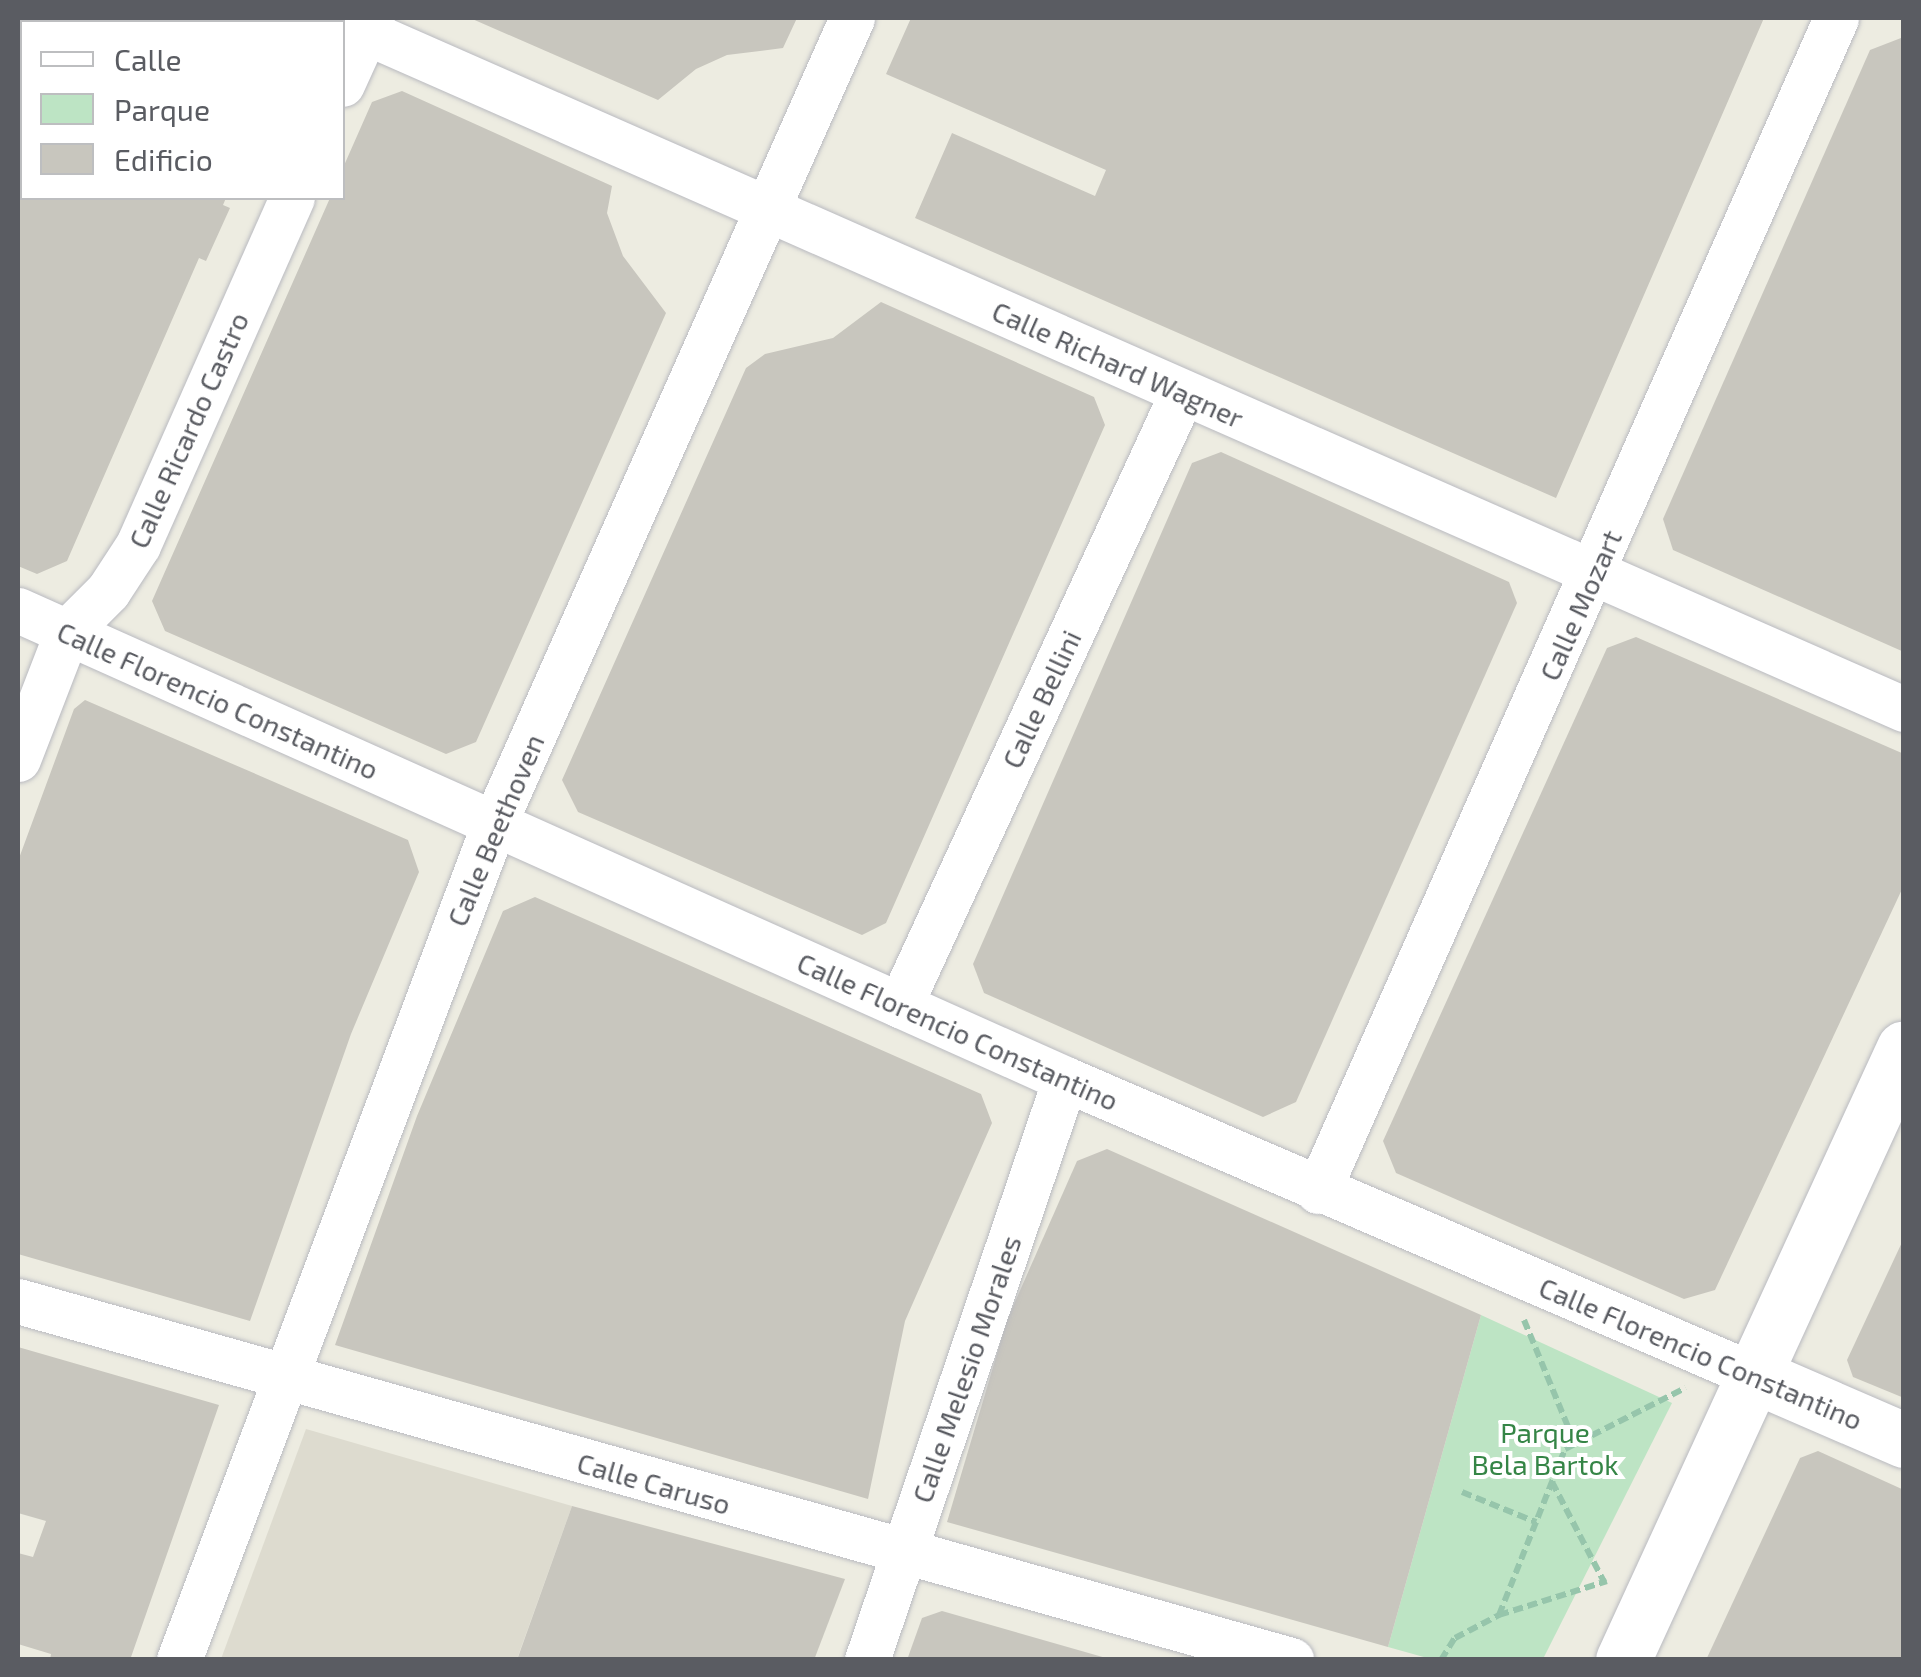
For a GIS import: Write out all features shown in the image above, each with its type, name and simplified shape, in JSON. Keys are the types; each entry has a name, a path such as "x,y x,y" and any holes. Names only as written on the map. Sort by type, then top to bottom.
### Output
{"street":[{"name":"Calle Beethoven","path":"179,1660 281,1376 494,824 852,18"},
{"name":"Calle Mozart","path":"1318,1191 1594,575 1836,18"},
{"name":"Calle Richard Wagner","path":"357,22 1182,393 1904,708"},
{"path":"345,72 357,22"},
{"name":"Calle Ricardo Castro","path":"18,759 66,632 108,590 138,545 291,200"},
{"name":"Calle Bellini","path":"900,1005 1182,393"},
{"name":"Calle Florencio Constantino","path":"18,610 1318,1191 1904,1440"},
{"path":"1623,1660 1629,1587 1727,1364 1904,1048"},
{"name":"Calle Melesio Morales","path":"867,1660 1065,1079"},
{"name":"Calle Caruso","path":"18,1301 902,1554 1291,1660"}],"path":[{"path":"1523,1278 1515,1298 1576,1444"},
{"path":"1499,1614 1565,1448 1684,1390 1727,1364"},
{"path":"1441,1660 1455,1638 1499,1614 1629,1587 1552,1482"},
{"path":"1462,1492 1536,1522"}],"shaded area":[{"path":"306,1429 572,1506 517,1659 221,1659"}],"green space":[{"name":"Parque Bela Bartok","path":"1481,1315 1672,1403 1543,1659 1431,1659 1388,1647"}],"building":[{"path":"18,18 132,20 20,20 20,200 225,200 223,205 230,208 206,261 199,258 67,561 37,574 18,566"},
{"path":"470,18 797,18 783,48 727,55 696,69 658,100"},
{"path":"911,18 1764,18 1556,498 915,218 952,133 1095,196 1106,170 886,74"},
{"path":"1901,38 1904,652 1673,550 1663,519 1870,50"},
{"path":"402,91 612,186 607,213 623,256 666,313 476,742 446,754 165,631 152,601 329,200 345,200 345,163 372,102"},
{"path":"881,302 1094,397 1105,425 886,923 862,935 578,812 562,780 746,368 765,354 833,338"},
{"path":"1221,452 1509,582 1517,603 1296,1102 1263,1117 984,993 973,964 1192,463"},
{"path":"1636,637 1904,754 1904,885 1715,1290 1684,1299 1396,1173 1383,1141 1607,648"},
{"path":"85,700 408,840 419,872 351,1034 250,1321 18,1254 18,861 74,709"},
{"path":"535,897 981,1094 992,1123 905,1321 868,1499 335,1345 417,1116 503,911"},
{"path":"1107,1149 1481,1315 1388,1647 947,1522 1007,1320 1077,1161"},
{"path":"1904,1238 1904,1398 1853,1377 1847,1360"},
{"path":"18,1347 219,1405 130,1660 50,1660 51,1654 18,1644 18,1553 33,1557 46,1521 18,1513"},
{"path":"1818,1451 1904,1490 1904,1660 1706,1660 1800,1458"},
{"path":"572,1506 845,1579 814,1660 517,1660"},
{"path":"942,1611 1106,1658 907,1660 922,1618"}]}
